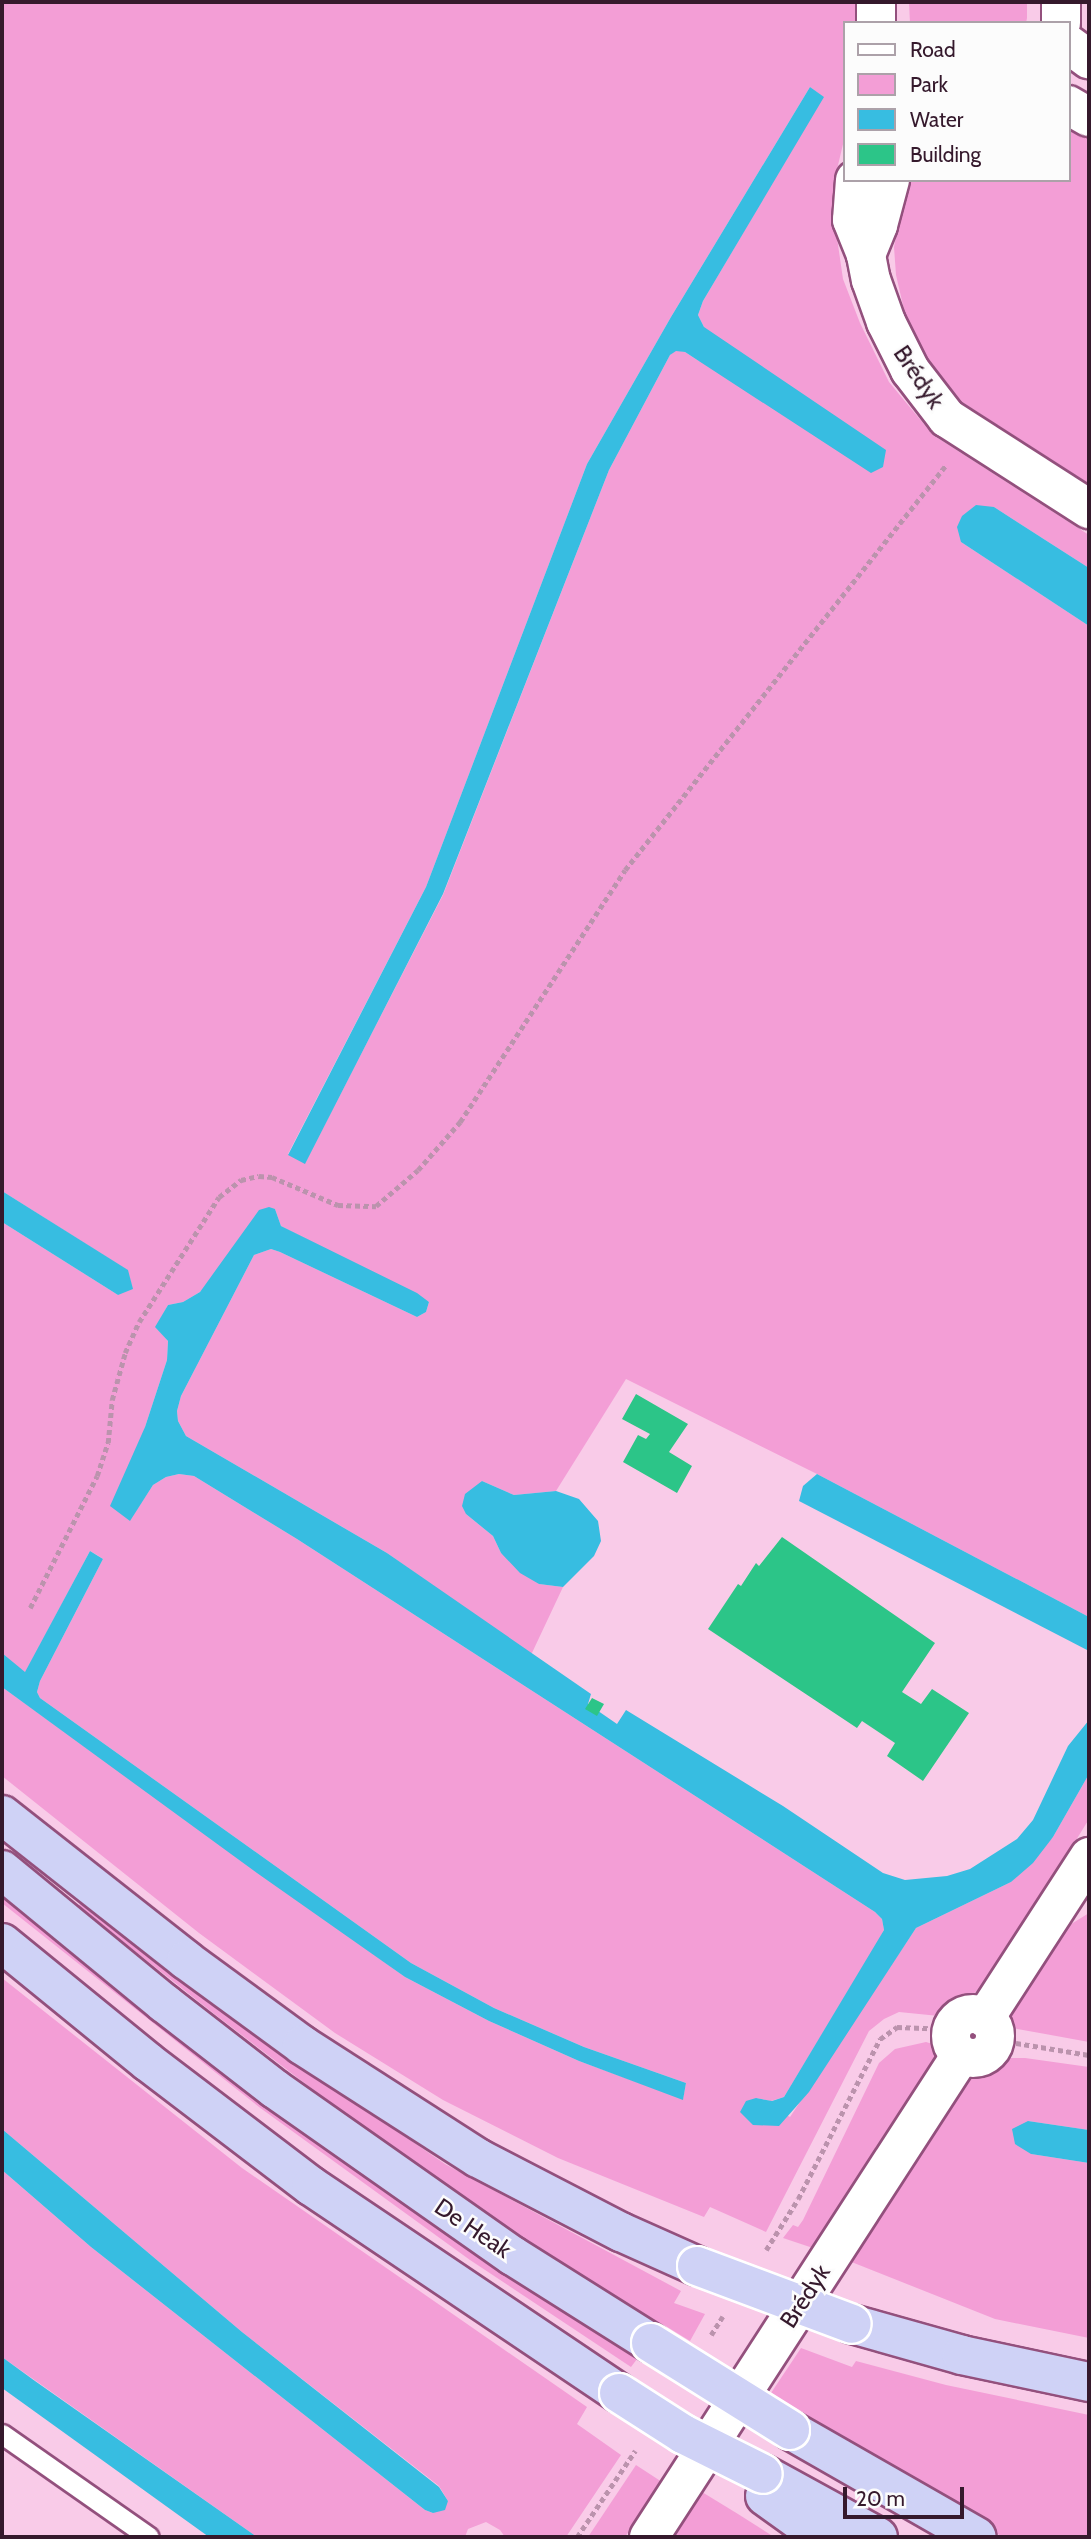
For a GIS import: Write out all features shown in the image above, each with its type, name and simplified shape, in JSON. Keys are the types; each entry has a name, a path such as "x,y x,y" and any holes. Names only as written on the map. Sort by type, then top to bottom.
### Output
{"highway":[{"path":"2,1815 186,1960 302,2045 478,2158 621,2232 697,2266 852,2324 962,2355 1089,2382"},
{"name":"De Heak","path":"2,1870 164,2003 275,2089 513,2256 790,2431 977,2537"},
{"path":"2,1943 148,2062 311,2186 683,2434 759,2481 878,2537"},
{"path":"759,2481 822,2537"}],"street":[{"path":"876,2 876,21"},
{"path":"1060,21 1061,2"},
{"path":"1070,45 1089,59"},
{"path":"1070,106 1089,117"},
{"name":"Brédyk","path":"855,182 852,220 866,255 871,280 892,334 910,370 947,418 1089,509"},
{"path":"866,255 878,225 889,182"},
{"name":"Brédyk","path":"649,2537 981,2037 1089,1859"}],"lane":[{"path":"2,2434 149,2537"}],"path":[{"path":"30,1608 97,1476 108,1443 112,1400 125,1353 139,1322 219,1197 241,1180 272,1177 338,1205 376,1206 418,1170 460,1122 625,870 927,492"},
{"path":"981,2037 1089,2055"}],"green space":[{"path":"2,2 857,2 857,21 842,21 842,148 834,182 836,231 843,279 860,323 889,382 933,435 1089,535 1089,568 994,507 961,542 1089,626 1089,1617 817,1474 626,1379 556,1491 514,1495 482,1481 466,1514 493,1536 501,1553 539,1584 563,1587 531,1655 387,1553 186,1436 178,1421 177,1411 181,1396 254,1255 271,1249 417,1317 426,1312 429,1302 281,1226 275,1209 200,1292 183,1302 168,1305 156,1327 168,1341 167,1360 145,1427 130,1520 153,1485 166,1477 179,1474 194,1476 297,1539 875,1912 882,1919 884,1930 784,2097 771,2101 756,2098 790,2117 916,1928 1011,1882 1053,1837 1089,1774 1089,1819 992,1977 960,2006 939,2016 899,2012 884,2019 869,2031 766,2232 710,2207 704,2217 558,2158 443,2100 335,2033 199,1933 2,1776 2,1687 405,1977 489,2021 579,2061 683,2099 686,2083 584,2047 494,2008 411,1963 40,1698 37,1692 40,1681 103,1559 97,1555 90,1551 25,1673 2,1653 2,1222 118,1295 127,1270 2,1191","holes":["810,87 823,97 703,301 698,315 704,327 699,361 676,350 670,355 609,470 443,895 305,1163 288,1154 426,887 587,464 671,317"]},
{"path":"909,2 1027,2 1026,21 910,21"},
{"path":"1070,125 1089,135 1089,484 962,402 928,359 905,314 896,275 894,247 907,182 1070,182"},
{"path":"2,1889 476,2251 637,2359 631,2367 470,2260 259,2107 2,1903"},
{"path":"80,1904 217,2007 445,2164 681,2291 674,2303 705,2314 690,2341 664,2325 613,2304 367,2131 213,2013 78,1906"},
{"path":"1089,1913 1089,2042 1007,2027 1018,2001 1068,1926"},
{"path":"2,1978 242,2168 587,2407 577,2424 621,2455 566,2537 505,2537 500,2530 486,2522 468,2529 465,2537 257,2537 2,2357 2,2170 91,2247 425,2510 433,2513 448,2501 439,2486 242,2332 2,2129"},
{"path":"926,2042 939,2046 930,2070 813,2248 783,2238 793,2225 798,2227 803,2220 879,2063 895,2049"},
{"path":"1006,2058 1089,2067 1089,2130 1028,2121 1031,2154 1089,2163 1089,2338 995,2319 849,2261 963,2089 974,2075"},
{"path":"801,2348 852,2367 856,2361 946,2385 1089,2415 1089,2537 1003,2537 812,2429 816,2422 771,2393"},
{"path":"636,2465 662,2482 625,2537 588,2537"},
{"path":"702,2492 738,2514 774,2537 673,2537"}],"water":[{"path":"810,87 824,97 703,301 698,315 704,327 886,450 883,467 871,473 685,352 676,351 670,355 609,470 443,894 305,1164 288,1155 426,887 587,464 671,317"},
{"path":"976,505 994,507 1089,568 1089,626 961,542 957,527 962,516"},
{"path":"2,1191 128,1270 133,1289 118,1295 2,1222"},
{"path":"269,1207 275,1209 281,1226 417,1293 429,1302 426,1312 417,1317 271,1249 254,1255 181,1396 177,1411 178,1421 186,1436 387,1553 591,1694 588,1704 617,1724 626,1710 783,1806 883,1873 905,1880 947,1876 970,1869 1017,1839 1033,1820 1068,1746 1089,1720 1089,1774 1053,1837 1033,1863 1011,1882 916,1928 809,2092 779,2126 753,2125 740,2112 746,2101 756,2098 772,2101 784,2097 884,1930 882,1919 875,1912 297,1539 194,1476 179,1474 166,1477 153,1485 130,1521 110,1506 145,1427 167,1360 168,1341 155,1327 168,1305 183,1302 200,1292 259,1210"},
{"path":"817,1474 1089,1617 1089,1651 799,1501 803,1486"},
{"path":"482,1481 514,1495 556,1491 579,1499 598,1521 601,1541 594,1556 563,1587 539,1584 520,1573 501,1553 493,1536 466,1514 462,1506 465,1494"},
{"path":"90,1551 103,1559 40,1681 37,1692 40,1698 411,1963 494,2008 584,2047 686,2083 683,2100 579,2061 489,2021 405,1977 2,1687 2,1653 25,1672"},
{"path":"1028,2121 1089,2130 1089,2163 1031,2154 1015,2144 1012,2129"},
{"path":"2,2129 242,2332 439,2487 448,2501 445,2510 433,2513 425,2510 91,2247 2,2170"},
{"path":"2,2357 257,2537 209,2537 2,2388"}],"building":[{"path":"636,1394 688,1424 669,1452 692,1466 677,1493 623,1462 638,1435 646,1439 650,1434 622,1419"},
{"path":"782,1537 935,1643 902,1692 921,1704 932,1689 969,1713 923,1781 887,1756 895,1743 862,1721 857,1728 708,1629 738,1584 741,1586 756,1563 759,1566"},
{"path":"592,1698 604,1704 597,1716 585,1709"}]}
